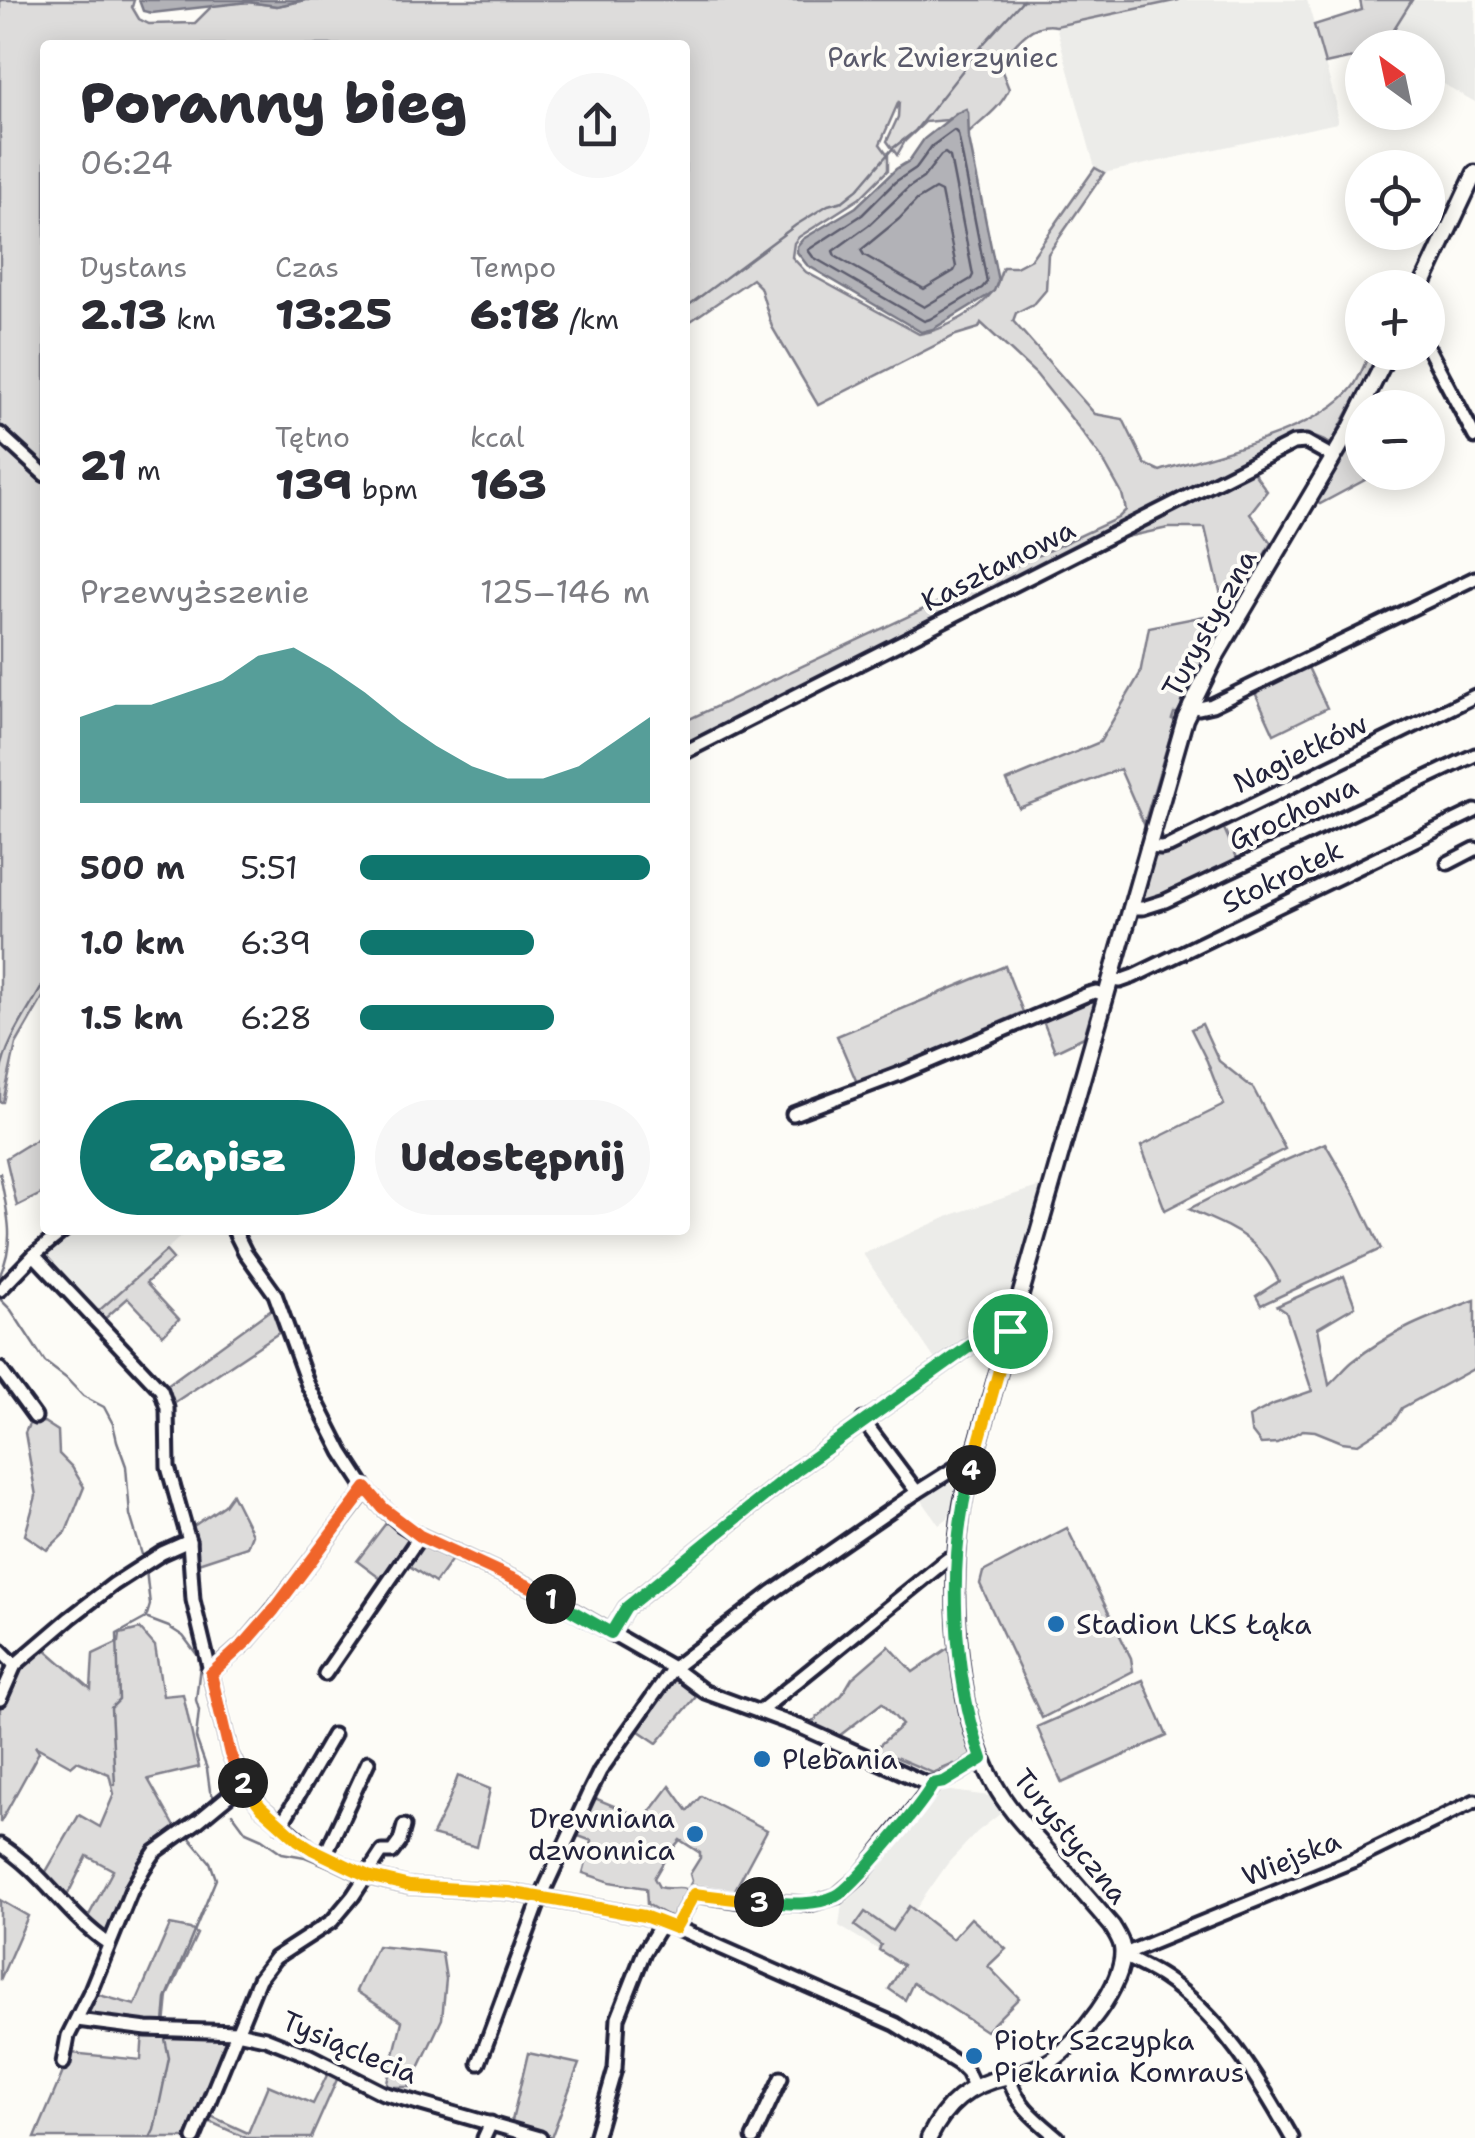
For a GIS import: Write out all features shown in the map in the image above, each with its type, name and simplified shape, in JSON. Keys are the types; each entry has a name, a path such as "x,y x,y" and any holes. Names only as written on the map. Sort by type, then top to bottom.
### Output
{"main road":[{"path":"1429,270 1475,173"},
{"name":"Turystyczna","path":"1122,1955 1122,1945 1112,1926 1014,1813 982,1759 963,1676 957,1560 961,1510 1190,706 1381,370"},
{"path":"929,2138 949,2105 974,2088 1043,2066 1064,2050 1116,1982 1122,1955"}],"street":[{"path":"1442,370 1469,412 1475,436"},
{"path":"0,434 40,470"},
{"name":"Kasztanowa","path":"690,749 1293,443 1306,442 1333,457"},
{"path":"1190,706 1210,707 1475,578"},
{"name":"Nagietków","path":"1147,848 1170,846 1475,696"},
{"name":"Grochowa","path":"1130,908 1164,901 1475,755"},
{"name":"Stokrotek","path":"1108,987 1475,811"},
{"path":"1448,863 1475,849"},
{"path":"793,1114 1108,987"},
{"path":"0,1290 58,1235"},
{"path":"236,1235 275,1294 308,1385 342,1452 383,1508 420,1536 533,1588 674,1668 705,1692 801,1727 925,1784 944,1782 982,1759"},
{"path":"34,1256 161,1390 166,1408 168,1467 189,1541 193,1600 230,1754 244,1784 281,1825 312,1849 368,1876 410,1886 509,1892 644,1916 669,1925 895,2024 959,2064 974,2088"},
{"path":"611,1633 626,1608 795,1471 988,1333 1010,1331"},
{"path":"0,1368 34,1417"},
{"path":"863,1420 917,1492"},
{"path":"479,2064 540,1899 600,1771 674,1668 771,1593 917,1492 958,1466 972,1466"},
{"path":"211,1674 274,1610 366,1488"},
{"path":"325,1674 420,1536"},
{"path":"0,1698 15,1666 70,1618 114,1584 162,1553 189,1541"},
{"path":"759,1712 944,1562 957,1560"},
{"path":"0,1650 15,1666"},
{"path":"281,1825 333,1735"},
{"path":"325,1855 368,1762"},
{"path":"63,2063 68,2036 132,1888 155,1852 244,1784"},
{"path":"595,2138 615,2069 618,2018 644,1952 694,1894 810,1904 837,1896 858,1877 933,1784"},
{"name":"Wiejska","path":"1122,1955 1352,1861 1475,1800"},
{"path":"194,2138 259,1979 275,1958 332,1921 382,1852 392,1852 404,1826"},
{"path":"0,1845 22,1858 75,1918 109,1944"},
{"path":"1122,1955 1166,1980 1212,2019 1241,2054 1292,2138"},
{"name":"Tysiąclecia","path":"78,2020 237,2032 265,2038 308,2055 383,2094 540,2138"},
{"path":"1009,2076 1023,2106 1058,2138"},
{"path":"752,2138 780,2078"},
{"path":"484,2138 491,2123"}],"shaded area":[{"path":"1179,0 1307,0 1336,103 1337,123 1104,173 1095,168 1056,26"},
{"path":"1412,0 1475,0 1475,102 1445,85 1445,30 1393,30"},
{"path":"1041,1186 1003,1325 989,1324 936,1361 863,1254 954,1214"},
{"path":"58,1235 182,1235 91,1318 34,1255"},
{"path":"962,1467 949,1517 939,1525 919,1496"},
{"path":"936,1789 989,1796 994,1792 1005,1810 948,1863 915,1910 909,1906 879,1950 839,1926 843,1896"}],"green space":[{"name":"Park Zwierzyniec","path":"0,0 134,0 132,7 139,19 149,24 195,23 213,5 248,2 277,6 305,0 1179,0 1030,31 999,64 1009,89 1005,96 968,134 968,113 925,122 897,155 887,141 898,117 899,101 880,144 888,155 888,170 860,198 799,237 792,257 806,272 919,334 928,332 950,324 980,304 994,289 1003,267 1016,267 1031,259 1095,168 1104,173 1048,254 1046,290 1035,303 1016,313 1013,321 1095,414 1123,419 1145,464 1160,471 1290,429 1345,395 1345,417 1331,444 1306,435 1290,437 690,741 690,719 1118,518 1126,510 1122,494 1103,460 1036,374 981,323 979,328 956,335 818,405 772,327 760,287 752,279 690,322 690,40 40,40 40,1003 16,1044 3,1102"},
{"path":"1360,0 1412,0 1393,30 1345,30 1345,60 1325,64 1314,25 1362,10"},
{"path":"1362,370 1370,370 1359,390 1350,390"},
{"path":"1345,448 1346,490 1320,504 1312,499"},
{"path":"1251,469 1267,491 1250,513 1271,543 1200,666 1178,713 1174,713 1144,824 1120,769 1019,808 1007,781 1100,742 1140,674 1149,627 1225,612 1205,528 1168,528 1121,538"},
{"path":"1306,663 1327,708 1274,734 1253,688"},
{"path":"1221,822 1238,860 1137,906 1152,851"},
{"path":"1005,966 1023,1012 858,1085 837,1036"},
{"path":"1096,996 1084,1037 1055,1051 1041,1016"},
{"path":"1202,1024 1219,1061 1253,1088 1285,1149 1165,1210 1141,1146 1224,1105 1191,1029"},
{"path":"40,1137 40,1194 17,1206 6,1158"},
{"path":"1325,1143 1381,1249 1261,1305 1256,1296 1279,1281 1262,1253 1242,1235 1189,1209"},
{"path":"166,1251 173,1259 146,1283 179,1319 163,1335 128,1298 101,1322 94,1315"},
{"path":"1344,1276 1355,1306 1318,1328 1329,1385 1352,1362 1396,1333 1475,1300 1475,1368 1402,1408 1394,1421 1358,1444 1303,1430 1277,1443 1261,1444 1251,1431 1249,1417 1312,1391 1286,1312 1277,1306"},
{"path":"277,1305 286,1328 169,1406 163,1388"},
{"path":"44,1422 58,1431 59,1454 84,1487 66,1532 47,1550 25,1535 36,1496 25,1433 29,1424"},
{"path":"232,1494 252,1534 247,1547 195,1564 192,1527 224,1505"},
{"path":"390,1518 415,1537 385,1582 357,1561"},
{"name":"Stadion LKS Łąka","path":"1067,1528 1131,1658 1133,1671 1042,1718 980,1584 983,1572"},
{"path":"422,1540 455,1555 435,1583 405,1563"},
{"path":"140,1629 155,1646 163,1696 183,1694 199,1767 148,1779 178,1832 152,1850 108,1940 86,1921 113,1870 87,1856 65,1900 44,1875 79,1815 100,1827 114,1794 109,1774 77,1761 71,1766 35,1746 39,1752 0,1823 0,1705 20,1666 43,1647 91,1689 93,1654 119,1642 120,1634"},
{"path":"889,1646 913,1672 951,1646 960,1713 972,1757 959,1768 954,1764 933,1773 886,1753 874,1755 873,1751 902,1725 882,1703 839,1736 810,1724 842,1695 852,1678"},
{"path":"674,1676 700,1692 657,1743 633,1727"},
{"path":"1143,1680 1167,1736 1062,1783 1037,1727"},
{"path":"458,1776 490,1789 477,1847 432,1835"},
{"path":"670,1786 688,1811 701,1796 767,1830 731,1897 693,1891 673,1919 647,1904 646,1888 583,1873 592,1841 573,1834 590,1796 645,1819","holes":["680,1840 700,1853 690,1874 692,1892 659,1887 654,1878"]},
{"path":"0,1900 28,1916 0,1980"},
{"path":"909,1906 952,1939 971,1918 1006,1949 988,1966 1019,1998 986,2031 913,1983 905,2000 889,1989 903,1965 879,1950 881,1945 855,1926 865,1912 892,1931"},
{"path":"170,1925 197,1934 168,1996 165,2026 83,2014 92,1993 135,2005"},
{"path":"377,1946 442,1953 446,1979 442,2019 410,2087 386,2087 402,2021 356,1991"},
{"path":"143,2032 227,2036 231,2040 190,2138 35,2138 71,2053 141,2060"},
{"path":"528,2053 579,2064 551,2138 511,2125"},
{"path":"330,2069 339,2075 311,2138 246,2138 206,2120 209,2115 248,2133 268,2085 313,2104"}],"water":[{"path":"139,0 305,0 277,6 248,2 152,13 143,11"},
{"path":"966,109 998,281 987,296 933,329 921,332 807,265 797,246 856,207 909,161 924,139"}],"waterway":[{"path":"690,304 796,225 858,189 893,148 915,131 1023,0"},
{"path":"0,1075 13,1038 40,990"},
{"path":"0,1173 9,1236 0,1275"},
{"path":"1,1300 45,1362 83,1396 104,1407 126,1466 130,1515 143,1558"},
{"path":"115,1785 111,1708 119,1700 117,1634 146,1618 150,1605 146,1570"},
{"path":"148,1619 183,1636 198,1656 196,1738 215,1799"},
{"path":"232,1813 246,1832 282,1853 305,1857 352,1876"},
{"path":"164,2023 166,1999 216,1879 210,1862 190,1835"},
{"path":"150,2138 169,2058 164,2034"}],"place":[{"name":"Stadion LKS Łąka","path":"1056,1624"},
{"name":"Plebania","path":"762,1759"},
{"name":"Drewniana dzwonnica","path":"695,1834"},
{"name":"Piotr Szczypka Piekarnia Komraus","path":"974,2056"}],"route":[{"path":"1010,1331 968,1482 958,1537 961,1658 982,1759 944,1782 933,1784 850,1887 837,1896 810,1904 694,1894 675,1928 644,1916 509,1892 410,1886 368,1876 312,1849 261,1807 244,1784 230,1754 211,1674 274,1610 366,1488 383,1508 420,1536 533,1588 611,1633 626,1608 795,1471 988,1333 1010,1331"}]}
